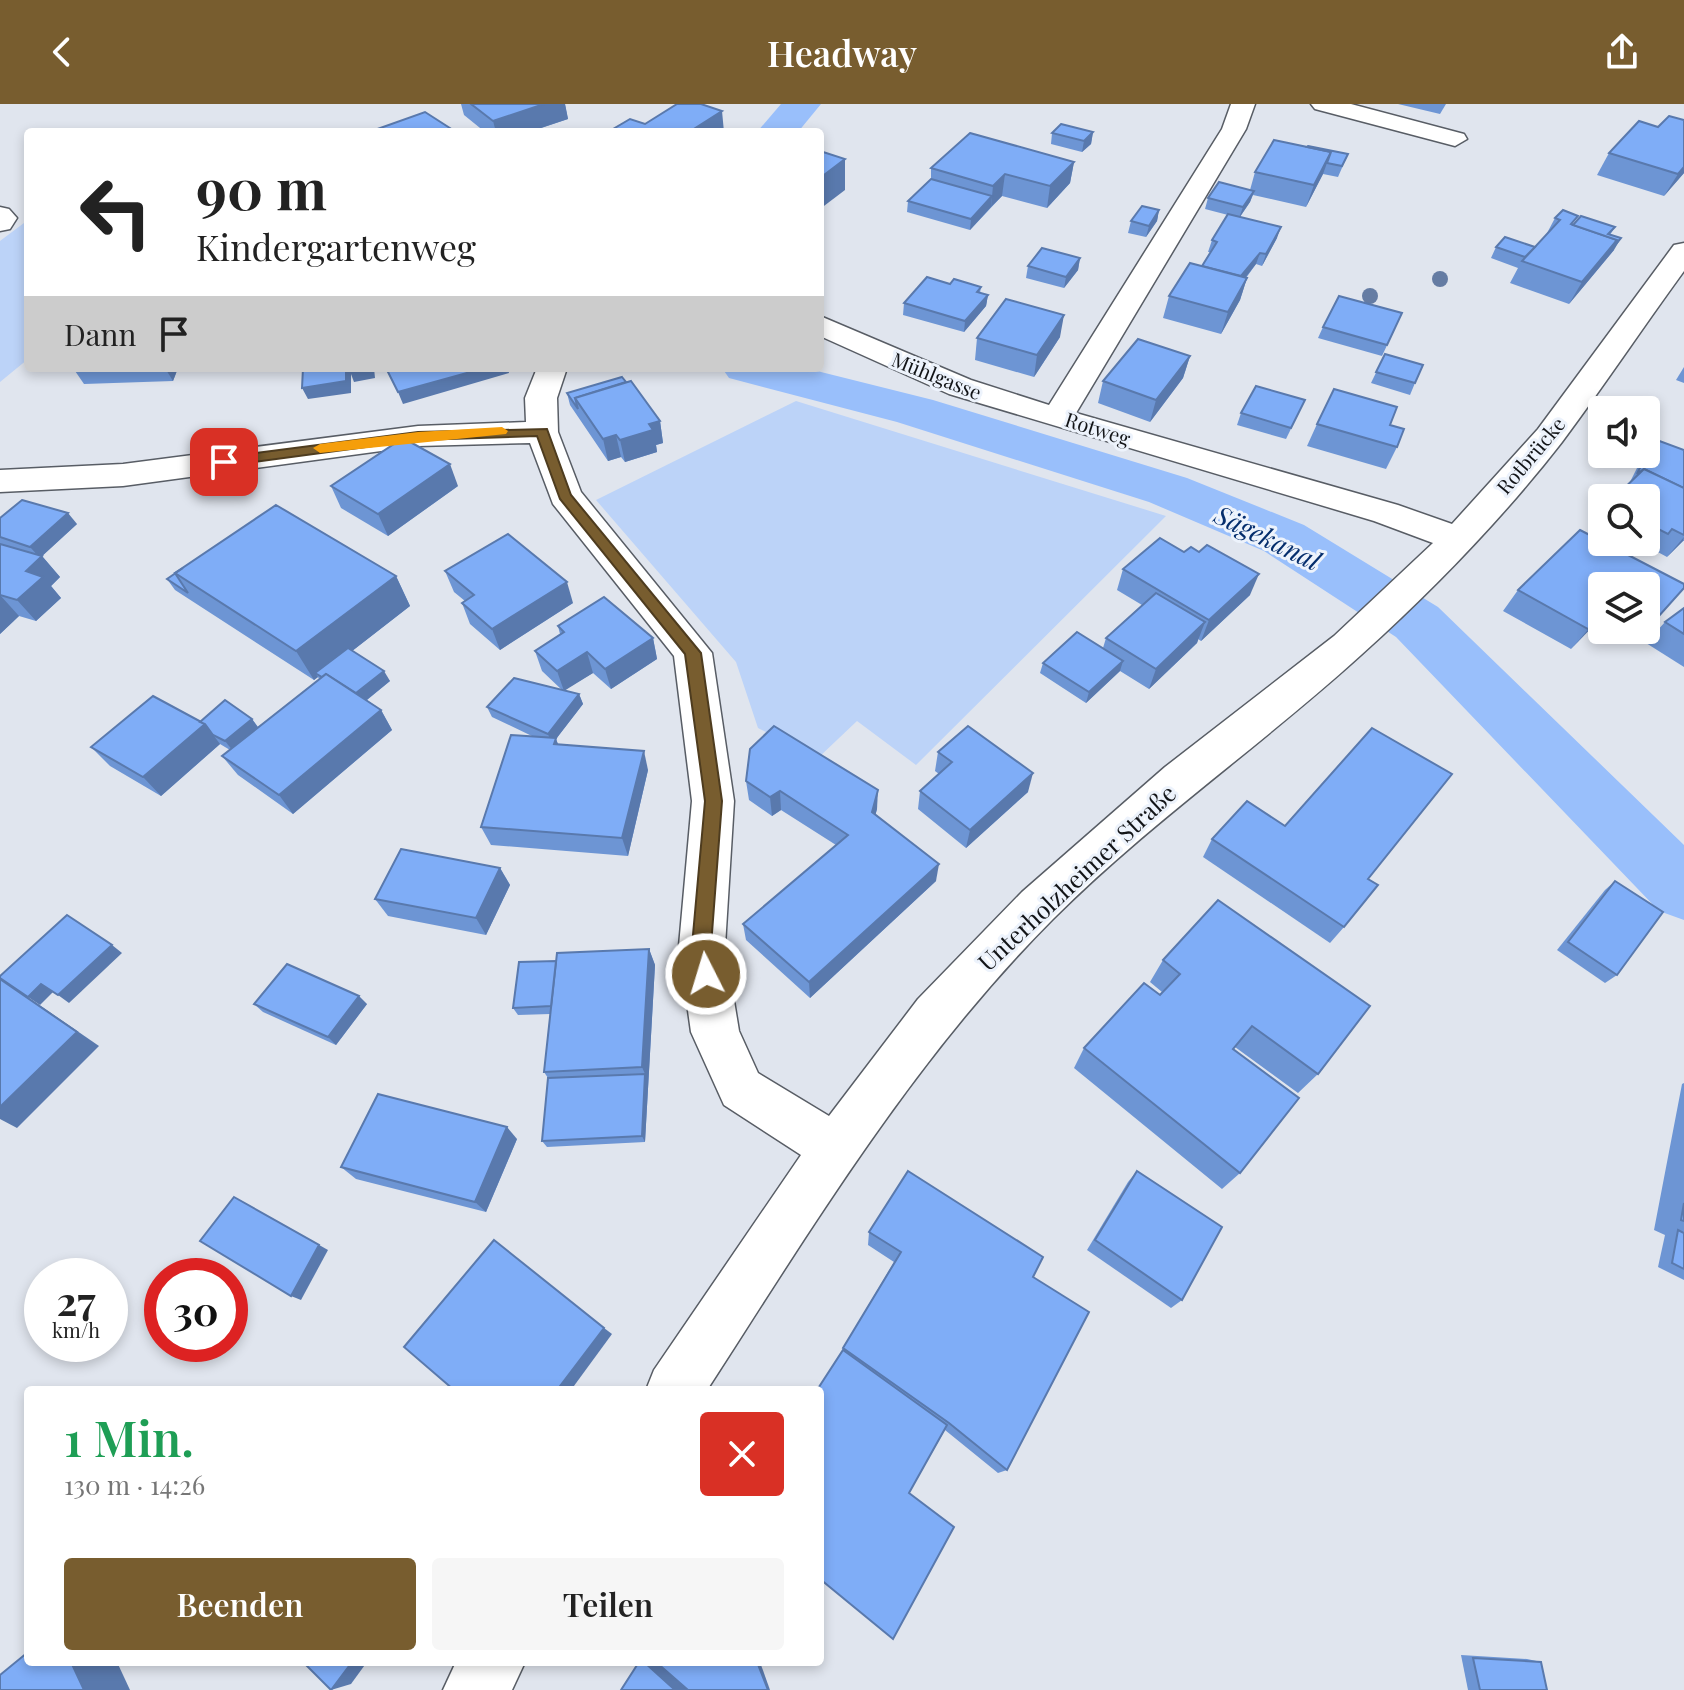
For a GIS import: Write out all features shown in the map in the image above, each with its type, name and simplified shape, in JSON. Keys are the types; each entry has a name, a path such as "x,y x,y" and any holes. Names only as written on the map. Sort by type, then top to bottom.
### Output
{"street":[{"path":"1323,104 1455,139"},
{"name":"Rotweg","path":"1238,117 1057,418 1386,513 1458,539"},
{"path":"0,215 4,218 0,223"},
{"name":"Rotbrücke","path":"1458,539 1549,436 1684,251"},
{"name":"Mühlgasse","path":"824,327 960,387 1057,418"},
{"path":"551,372 541,398 542,432 565,496 693,653 713,801 702,946 715,1032 741,1089 835,1148"},
{"path":"0,481 123,475 418,436 542,432"},
{"name":"Unterholzheimer Straße","path":"677,1386 835,1148 935,1014 1038,905 1180,779 1347,646 1458,539"},
{"path":"475,1690 490,1666"}],"shaded area":[{"path":"24,223 24,362 0,382 0,241"},
{"path":"796,401 1166,516 916,765 857,721 818,758 758,728 736,662 596,500"}],"building":[{"path":"471,104 544,104 493,121"},
{"path":"677,104 701,104 722,111 695,128 615,128 630,119 645,124"},
{"path":"425,112 450,128 380,128"},
{"path":"1669,116 1684,120 1684,167 1678,174 1609,153 1639,121 1658,127"},
{"path":"1061,124 1093,132 1084,141 1052,133"},
{"path":"970,133 1074,162 1050,186 1005,174 993,186 931,168"},
{"path":"1274,140 1331,152 1314,185 1255,172"},
{"path":"1308,146 1348,154 1342,166 1327,163 1331,152"},
{"path":"824,152 845,159 824,175"},
{"path":"931,179 992,196 971,219 908,201"},
{"path":"1219,182 1254,191 1243,207 1208,198"},
{"path":"1142,206 1159,210 1149,226 1131,221"},
{"path":"1563,210 1578,216 1571,224 1617,240 1582,282 1522,261 1560,220 1555,218"},
{"path":"1228,214 1281,227 1266,254 1260,253 1241,276 1202,266 1217,242 1212,240"},
{"path":"1581,216 1615,227 1608,234 1621,238 1611,250 1617,240 1573,225"},
{"path":"1505,237 1535,247 1525,257 1496,247"},
{"path":"1042,248 1080,258 1066,277 1028,266"},
{"path":"1190,263 1247,278 1228,312 1169,296"},
{"path":"927,277 950,284 954,279 981,287 977,292 988,295 965,321 904,303"},
{"path":"1339,296 1402,313 1387,345 1323,327"},
{"path":"1006,299 1064,315 1037,355 977,338"},
{"path":"1138,339 1190,356 1156,400 1103,381"},
{"path":"1385,354 1423,365 1415,383 1376,372"},
{"path":"303,372 346,372 346,381 302,388"},
{"path":"388,372 470,372 398,392"},
{"path":"622,377 626,382 575,398 578,409 567,393"},
{"path":"631,381 660,421 649,424 653,430 620,440 616,435 603,439 575,398"},
{"path":"1256,386 1305,400 1291,428 1241,413"},
{"path":"1334,389 1397,407 1390,425 1404,429 1397,447 1317,424"},
{"path":"403,438 450,464 378,514 331,486"},
{"path":"1660,441 1684,450 1684,488 1644,469 1637,474 1640,468 1660,468"},
{"path":"1644,469 1684,488 1684,535 1672,529 1668,534 1660,530 1660,484 1628,484"},
{"path":"22,500 68,513 30,547 0,537 0,518"},
{"path":"276,505 396,576 296,651 175,573"},
{"path":"1580,530 1588,534 1588,556 1630,556 1684,584 1684,588 1660,615 1660,572 1588,572 1588,629 1518,590"},
{"path":"508,534 567,582 492,629 462,603 474,595 445,571"},
{"path":"1160,538 1184,552 1191,547 1199,552 1207,545 1259,574 1209,620 1123,569"},
{"path":"0,544 42,556 26,571 43,577 17,600 0,595"},
{"path":"175,573 188,593 167,579"},
{"path":"1156,593 1205,622 1156,669 1106,638"},
{"path":"604,597 653,638 605,669 587,652 557,671 535,651 564,632 558,626"},
{"path":"1684,608 1684,634 1665,622"},
{"path":"1077,632 1123,661 1089,692 1043,663"},
{"path":"348,648 384,671 356,693 326,674 322,677 315,673"},
{"path":"326,674 381,710 279,795 222,756"},
{"path":"514,678 579,694 548,734 487,707"},
{"path":"153,696 205,724 143,777 91,747"},
{"path":"225,700 252,719 225,741 213,735 200,722"},
{"path":"774,726 878,790 872,812 939,864 809,982 743,924 848,835 780,791 770,797 746,781 750,749"},
{"path":"968,726 1033,773 970,830 920,791 952,762 938,752"},
{"path":"1372,728 1452,774 1368,879 1378,885 1344,927 1212,839 1247,801 1285,826"},
{"path":"511,735 556,738 554,744 644,751 622,838 481,827"},
{"path":"401,849 500,868 476,918 375,899"},
{"path":"1615,881 1663,912 1617,975 1568,942"},
{"path":"1218,900 1370,1006 1318,1074 1252,1026 1233,1049 1299,1098 1240,1173 1084,1048 1144,983 1160,995 1180,974 1163,960"},
{"path":"67,915 112,945 58,995 41,984 28,997 0,978 0,976"},
{"path":"649,949 642,1067 544,1072 557,953"},
{"path":"556,961 551,1006 513,1008 519,962"},
{"path":"287,964 359,996 328,1037 254,1004"},
{"path":"0,979 77,1032 0,1107"},
{"path":"645,1074 642,1136 542,1141 548,1078"},
{"path":"378,1094 507,1127 475,1202 341,1167"},
{"path":"908,1171 1043,1257 1033,1277 1089,1312 1007,1470 949,1423 843,1348 901,1252 869,1232"},
{"path":"1137,1171 1222,1227 1182,1300 1095,1240"},
{"path":"234,1197 319,1245 291,1296 248,1270 248,1258 228,1258 200,1241"},
{"path":"1678,1230 1684,1233 1684,1269 1672,1263"},
{"path":"494,1240 604,1328 560,1386 449,1386 404,1347"},
{"path":"843,1350 947,1425 909,1493 954,1527 893,1639 824,1582 824,1386 820,1386"},
{"path":"24,1655 24,1666 73,1666 84,1690 0,1690 0,1675"},
{"path":"1473,1658 1541,1662 1547,1690 1480,1690"},
{"path":"307,1666 349,1666 331,1690"},
{"path":"636,1666 648,1666 675,1690 621,1690"},
{"path":"661,1666 759,1666 768,1690 688,1690"}],"waterway":[{"name":"Sägekanal","path":"781,128 802,104"},
{"name":"Sägekanal","path":"762,372 915,411 1168,490 1284,538 1417,622 1684,890"}],"slow traffic":[{"path":"320,448 418,436 502,431"}],"route":[{"path":"224,462 418,436 485,431 542,432 565,496 693,653 713,801 702,946 706,974"}]}
